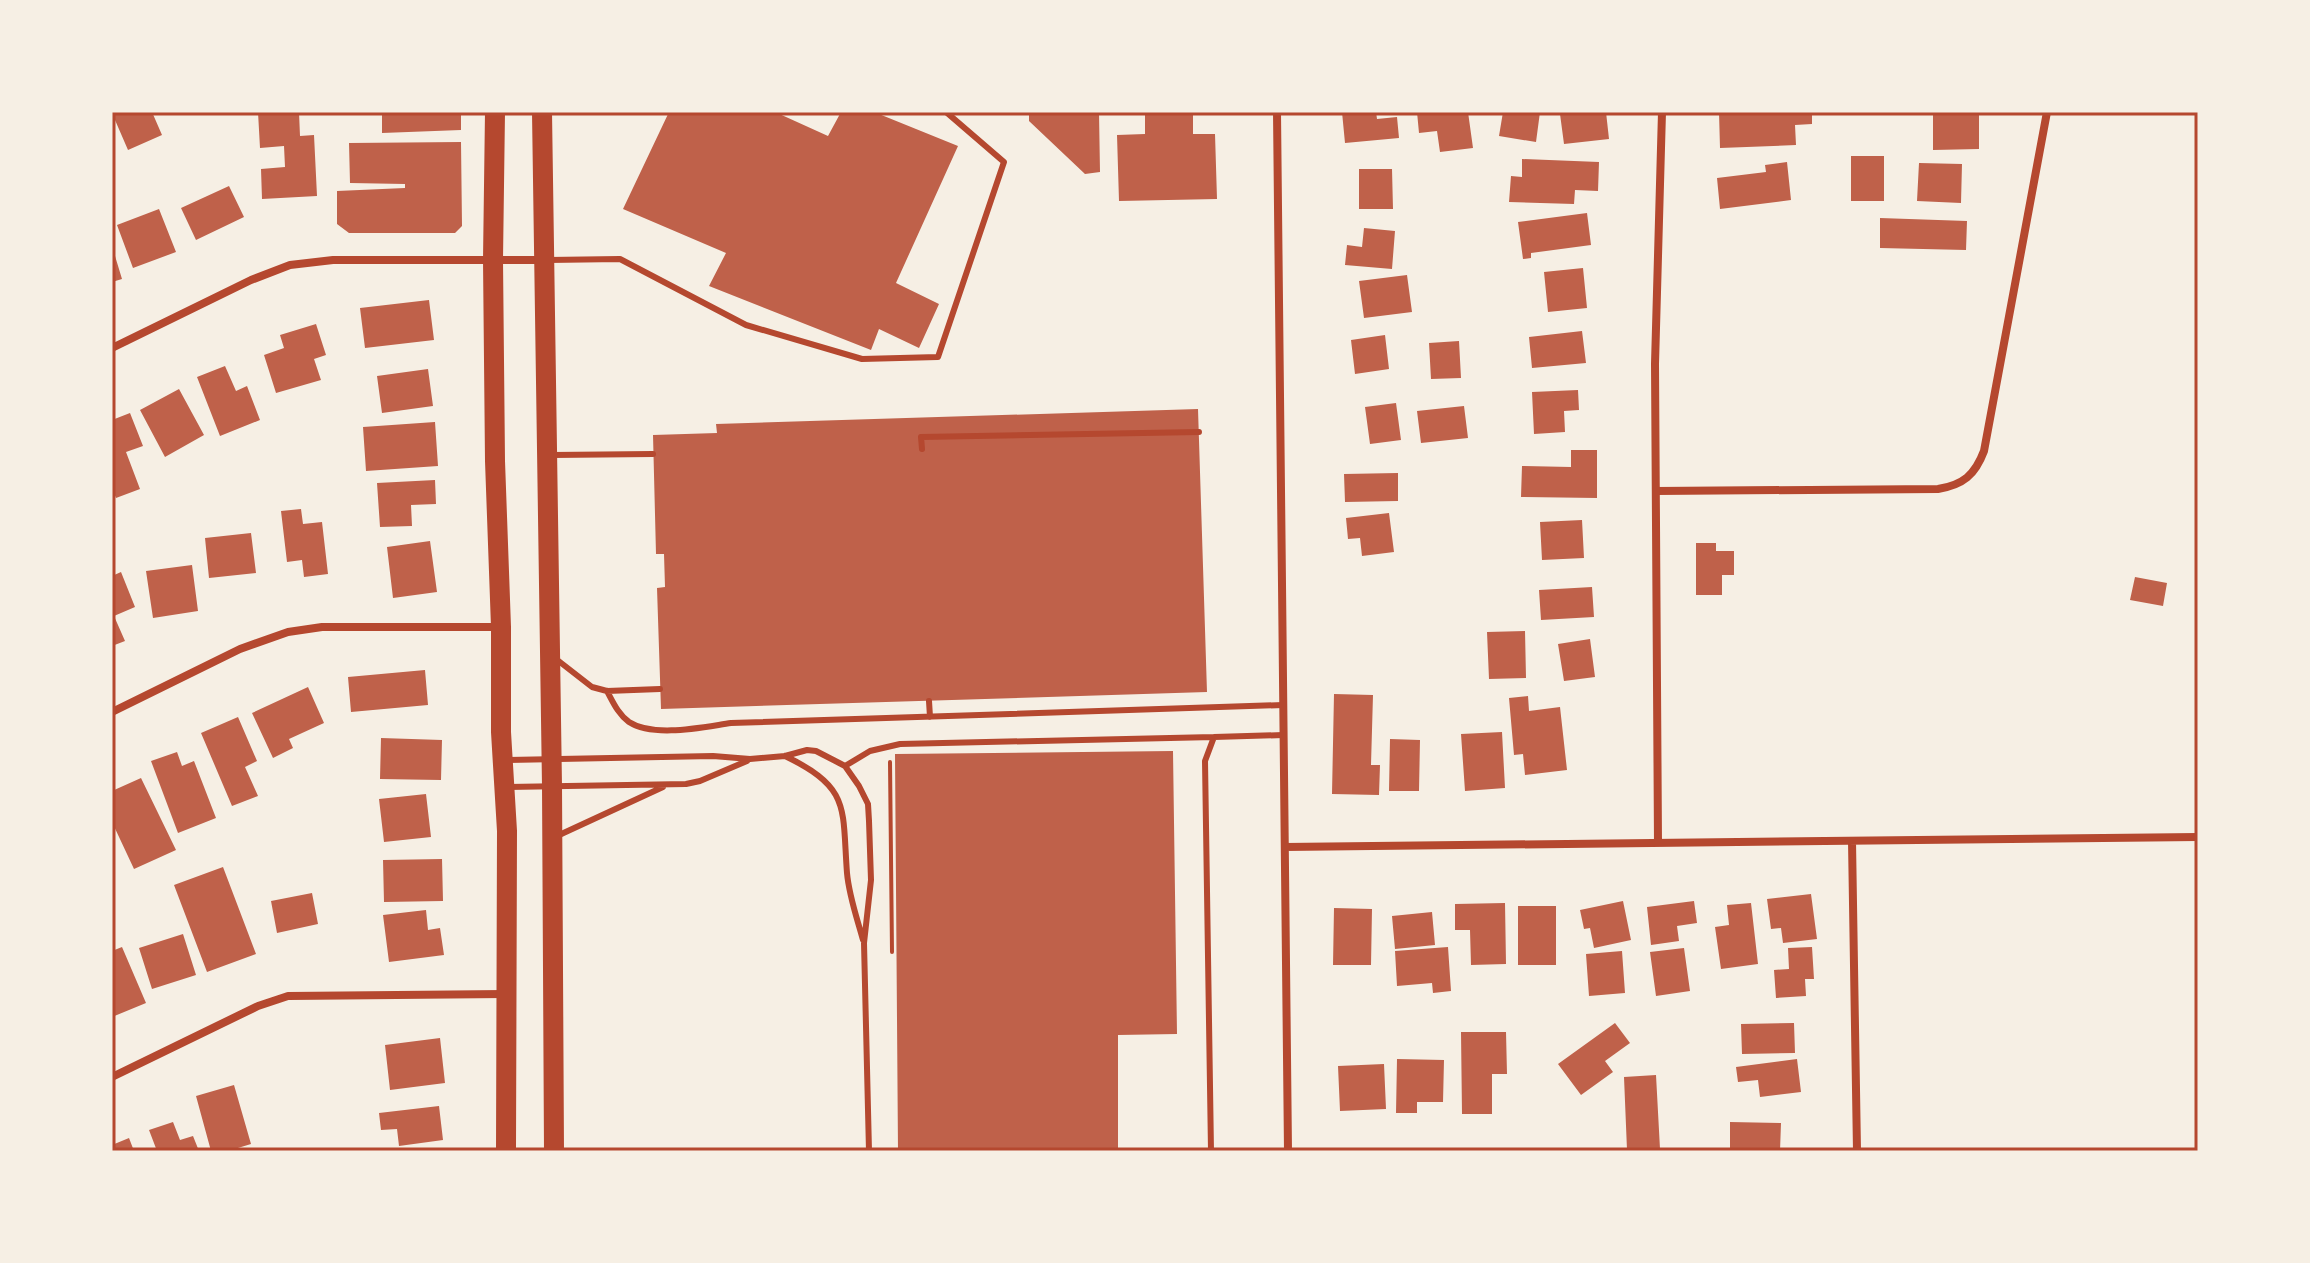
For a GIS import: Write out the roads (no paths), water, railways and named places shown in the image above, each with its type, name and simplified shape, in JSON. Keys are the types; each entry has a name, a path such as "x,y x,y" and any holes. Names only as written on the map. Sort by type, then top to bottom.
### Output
{"highway":[{"path":"495,112 493,260 508,994 506,1151"},
{"path":"542,112 553,838 554,1151"}],"street":[{"path":"1277,112 1288,1151"},
{"path":"1658,843 1655,330 1662,112"},
{"path":"1656,491 1938,489 1965,481 1974,473 1984,451 2047,112"},
{"path":"112,348 251,280 290,265 333,260 544,260"},
{"path":"112,712 240,649 288,632 322,627 501,627"},
{"path":"1285,847 2198,837"},
{"path":"1852,841 1857,1151"},
{"path":"112,1077 258,1006 288,996 508,994"}],"lane":[{"path":"544,260 620,259 746,325 862,359 938,357 1004,162 946,112"},
{"path":"922,449 921,437 1199,432"},
{"path":"546,456 653,454"},
{"path":"550,654 585,683 607,691 660,689"},
{"path":"607,691 617,710 628,721 655,730 731,723 1283,705"},
{"path":"929,701 930,717"},
{"path":"845,766 870,751 900,744 1283,735"},
{"path":"1211,1151 1205,761 1214,737"},
{"path":"502,760 713,756 750,759 816,751 845,766 868,804 871,880 864,943 869,1151"},
{"path":"785,756 823,778 840,802 845,818 851,899 864,943"},
{"path":"504,787 700,781 750,759"},
{"path":"553,838 670,784"}]}
